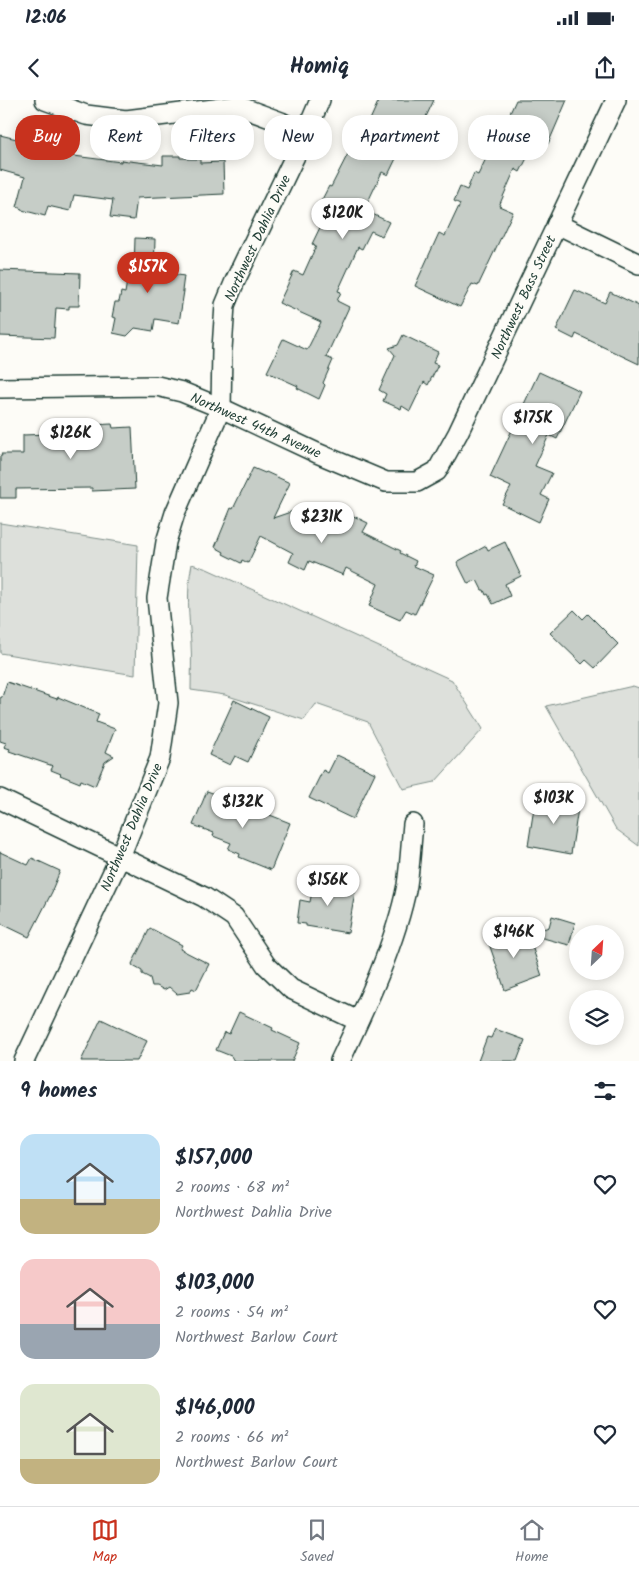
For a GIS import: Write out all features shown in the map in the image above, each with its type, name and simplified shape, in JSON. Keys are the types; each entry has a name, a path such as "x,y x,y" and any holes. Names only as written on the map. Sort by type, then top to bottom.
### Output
{"street":[{"path":"45,100 86,115 126,120 238,106 264,116"},
{"name":"Northwest Dahlia Drive","path":"314,115 320,100"},
{"name":"Northwest Bass Street","path":"417,482 437,471 458,433 616,100"},
{"name":"Northwest Dahlia Drive","path":"24,1061 120,857 160,758 168,703 158,598 166,542 175,512 221,408 225,305 293,160"},
{"path":"557,224 639,264"},
{"name":"Northwest 44th Avenue","path":"0,388 157,386 182,392 221,408 317,453 386,482 417,482"},
{"path":"0,799 204,897 234,917 266,965 290,989 358,1021"},
{"path":"340,1061 394,932 406,885 413,824"}],"shaded area":[{"path":"0,523 138,545 135,675 0,653"},
{"path":"192,564 207,569 452,680 483,729 435,782 403,789 368,722 316,704 304,720 225,695 191,690 189,594"},
{"path":"633,686 639,688 639,846 616,829 546,706"}],"building":[{"path":"379,100 434,100 427,115 372,115"},
{"path":"516,100 567,100 549,142 549,115 509,115"},
{"path":"0,135 15,139 15,160 80,160 80,157 90,158 90,160 121,162 121,160 163,165 163,156 171,156 171,160 200,160 200,163 223,162 224,194 137,198 134,220 110,217 113,200 74,195 70,211 48,206 45,216 17,207 25,177 0,170"},
{"path":"345,160 395,160 388,175 382,172 364,210 389,222 382,236 371,231 362,249 358,247 338,291 341,292 337,301 349,307 326,357 333,360 323,383 325,385 319,399 297,388 298,386 267,372 283,339 307,350 321,322 279,303 294,271 303,275 316,246 312,244 325,217 315,213 329,186 331,187"},
{"path":"485,160 526,160 520,172 515,169 499,206 513,212 478,286 472,284 460,307 415,286 439,233 445,236 460,204 454,201 460,187 467,190 474,173 478,175"},
{"path":"135,238 155,239 154,271 184,276 182,291 184,291 179,323 155,319 153,331 135,328 127,336 113,333 116,318 112,317 115,302 119,302 121,292 125,293 129,269 134,270"},
{"path":"0,270 80,273 79,306 69,306 69,309 56,308 54,338 0,336"},
{"path":"575,290 605,303 610,292 639,306 639,364 576,334 574,339 556,330"},
{"path":"403,335 438,352 433,363 438,365 428,385 424,382 410,411 402,406 401,409 383,401 386,394 379,390 395,355 389,348 398,345"},
{"path":"539,372 580,391 557,439 549,435 535,466 552,473 541,495 549,499 539,522 502,504 511,487 490,477"},
{"path":"70,424 70,426 112,424 113,428 132,427 135,489 92,491 92,488 16,489 16,498 0,498 1,454 23,454 23,435 49,434 49,425"},
{"path":"253,468 290,483 273,518 308,506 334,518 339,509 368,523 363,532 401,551 400,553 416,561 414,566 434,575 415,614 406,610 400,620 369,606 378,584 346,568 343,575 309,561 305,570 289,562 293,553 261,536 248,563 242,560 241,563 223,554 224,552 215,547 231,508 233,509"},
{"path":"505,542 521,576 505,584 510,596 493,604 477,580 468,584 457,562 486,546 488,550"},
{"path":"574,610 583,619 588,614 618,644 595,668 586,660 582,664 550,633"},
{"path":"7,682 57,699 58,697 99,714 96,722 115,729 106,752 114,756 105,762 95,786 81,780 80,783 60,775 51,770 53,766 9,751 10,749 4,747 6,743 0,741 0,698"},
{"path":"234,700 269,717 248,762 235,756 230,765 209,755"},
{"path":"337,755 375,773 353,819 309,798 323,770 328,773"},
{"path":"207,791 229,799 231,802 252,811 255,809 290,823 271,870 239,857 240,854 228,849 231,843 213,836 214,833 193,825"},
{"path":"541,796 579,802 571,854 528,846 534,808 539,809"},
{"path":"0,852 28,865 32,858 60,871 53,890 29,937 0,923"},
{"path":"314,880 349,885 348,890 355,892 348,933 297,923 300,900 310,902"},
{"path":"552,916 575,923 574,925 569,925 569,945 528,934 549,927"},
{"path":"150,928 182,945 180,949 209,964 196,990 192,988 190,992 177,994 169,987 164,990 157,986 152,986 150,978 133,966 132,964"},
{"path":"512,929 516,939 528,934 542,976 505,990 487,938"},
{"path":"239,1012 300,1043 292,1061 234,1061 231,1056 216,1050 224,1032 229,1034"},
{"path":"101,1019 147,1041 137,1061 81,1061"},
{"path":"495,1029 525,1040 517,1061 478,1061 487,1037 491,1038"}]}
